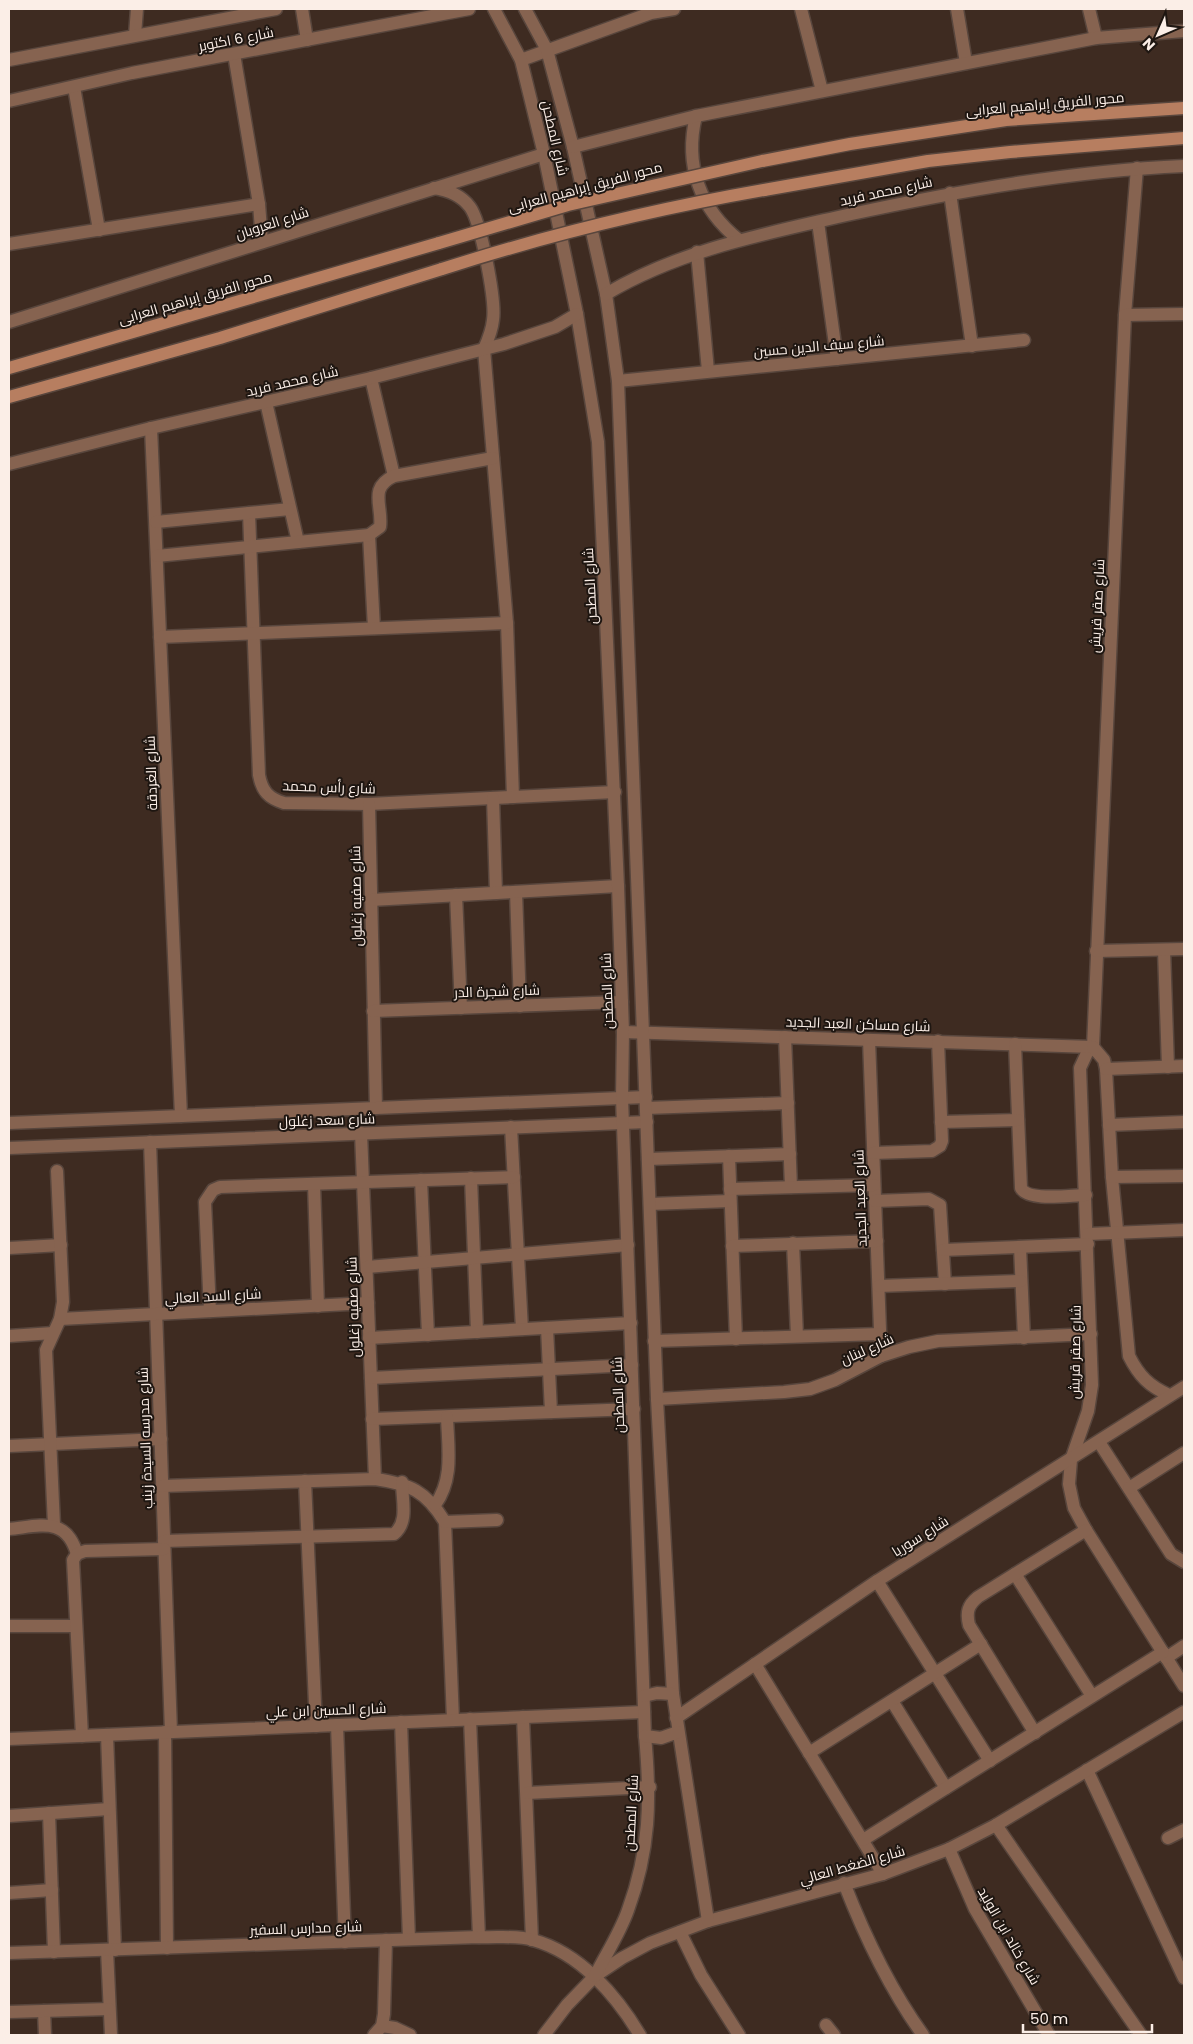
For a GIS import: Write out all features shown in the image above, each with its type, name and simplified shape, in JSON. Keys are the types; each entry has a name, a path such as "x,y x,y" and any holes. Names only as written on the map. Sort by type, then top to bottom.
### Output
{"main road":[{"name":"محور الفريق إبراهيم العرابى","path":"9,368 578,203 762,161 850,144 1006,120 1184,108"},
{"path":"9,396 220,338 442,268 569,231 671,207 928,161 1010,152 1184,138"}],"street":[{"path":"135,35 137,9"},
{"name":"شارع 6 اكتوبر","path":"9,60 276,9"},
{"path":"302,9 308,40"},
{"name":"شارع 6 اكتوبر","path":"9,101 132,73 468,9"},
{"name":"شارع المطحن","path":"494,9 521,60 544,154 577,314 598,442 615,792 623,1032 622,1098 644,1712 650,1787 646,1842 640,1872 627,1912 595,1976"},
{"name":"شارع المطحن","path":"525,9 547,50 573,147 606,294 618,381 644,1033 654,1341 673,1694 708,1921"},
{"path":"521,60 651,13 674,9"},
{"path":"801,9 822,91"},
{"path":"957,9 966,63"},
{"path":"1089,9 1096,38"},
{"path":"573,147 696,116 1096,38 1184,31"},
{"path":"234,54 259,204 262,242"},
{"path":"74,87 99,230"},
{"path":"696,116 691,143 693,171 697,185 714,216 739,240"},
{"name":"شارع العروبان","path":"9,322 544,154"},
{"name":"شارع محمد فريد","path":"606,294 650,270 697,252 739,240 818,222 950,193 1137,168 1184,166"},
{"name":"شارع صقر قريش","path":"1137,168 1125,315 1093,1047 1083,1060 1080,1068 1088,1239 1092,1385 1088,1411 1081,1436 1071,1460 1069,1484 1072,1500 1086,1530 1184,1686"},
{"path":"434,188 454,194 470,207 478,224 494,310 491,330 484,349 507,623 513,797"},
{"path":"950,193 972,346"},
{"name":"شارع العروبان","path":"9,244 259,204"},
{"path":"818,222 837,359"},
{"path":"697,252 708,371"},
{"name":"شارع محمد فريد","path":"9,464 151,428 371,378 484,349 555,327 577,314"},
{"path":"1125,315 1184,314"},
{"name":"شارع سيف الدين حسين","path":"618,381 1024,340"},
{"path":"371,378 394,476"},
{"path":"266,402 298,542"},
{"name":"شارع الغردقة","path":"151,428 180,1116"},
{"path":"157,556 369,535 380,527 379,488 385,480 394,476 493,458"},
{"path":"156,522 290,509"},
{"name":"شارع رأس محمد","path":"249,513 259,775 262,788 271,799 284,802 369,804 615,792"},
{"path":"369,535 374,628"},
{"path":"160,637 507,623"},
{"path":"492,798 496,893"},
{"name":"شارع صفيه زغلول","path":"369,804 376,1108"},
{"path":"371,900 618,886"},
{"path":"516,892 520,1006"},
{"path":"456,895 461,1008"},
{"path":"1096,951 1184,949"},
{"path":"1164,950 1168,1067"},
{"name":"شارع شجرة الدر","path":"373,1011 622,1002"},
{"name":"شارع مساكن العبد الجديد","path":"623,1032 1093,1047"},
{"path":"785,1037 791,1188"},
{"name":"شارع العبد الجديد","path":"869,1040 881,1356"},
{"path":"873,1153 937,1149 942,1141 938,1041"},
{"path":"1015,1044 1020,1188 1023,1193 1032,1197 1086,1195"},
{"path":"1093,1047 1104,1060 1106,1069 1112,1177 1129,1356 1137,1374 1151,1387 1169,1395"},
{"path":"1106,1069 1184,1066"},
{"name":"شارع سعد زغلول","path":"9,1123 622,1098 646,1102 788,1103"},
{"path":"941,1122 1018,1120"},
{"name":"شارع سعد زغلول","path":"9,1148 647,1122"},
{"path":"1110,1125 1184,1122"},
{"path":"511,1128 522,1329"},
{"name":"شارع صفيه زغلول","path":"361,1134 375,1479"},
{"name":"شارع مدرسه السيدة زينب","path":"150,1142 164,1545 168,1732 168,1948"},
{"path":"648,1159 790,1154"},
{"path":"729,1156 736,1339"},
{"path":"54,1525 46,1350 60,1319 63,1302 57,1171"},
{"path":"1112,1177 1184,1176"},
{"path":"210,1311 205,1202 213,1190 220,1187 514,1177"},
{"path":"471,1178 477,1332"},
{"path":"421,1180 428,1335"},
{"path":"314,1184 318,1306"},
{"path":"650,1204 791,1188 874,1185"},
{"path":"875,1201 935,1201 942,1211 944,1284"},
{"path":"943,1250 1020,1247 1088,1239 1118,1233 1184,1230"},
{"path":"732,1246 877,1241"},
{"path":"793,1244 796,1336"},
{"path":"9,1248 60,1245"},
{"path":"366,1267 628,1245"},
{"path":"1020,1247 1024,1338"},
{"path":"878,1286 1021,1282"},
{"name":"شارع السد العالي","path":"60,1319 368,1303"},
{"path":"369,1338 631,1323"},
{"path":"548,1328 551,1412"},
{"path":"9,1336 54,1333"},
{"path":"654,1341 880,1334"},
{"name":"شارع لبنان","path":"657,1399 810,1389 835,1380 881,1356 909,1347 938,1341 1091,1334"},
{"path":"371,1378 632,1366"},
{"name":"شارع سوريا","path":"676,1718 877,1580 1071,1460 1184,1387"},
{"path":"372,1419 634,1410"},
{"path":"435,1505 442,1495 449,1471 447,1416"},
{"path":"9,1446 160,1439"},
{"path":"1099,1442 1171,1554 1184,1562"},
{"path":"1129,1488 1184,1453"},
{"path":"162,1486 375,1479 402,1482 420,1492 435,1505 445,1522 453,1720"},
{"path":"306,1481 316,1726"},
{"path":"77,1554 84,1551 164,1545 394,1534 400,1529 403,1522 402,1482"},
{"path":"445,1522 497,1520"},
{"path":"9,1529 54,1525 69,1536 77,1554 72,1568 82,1736"},
{"path":"1035,1732 969,1625 967,1614 970,1604 1086,1530"},
{"path":"1015,1574 1092,1696"},
{"path":"877,1580 990,1761"},
{"path":"9,1626 76,1626"},
{"path":"809,1753 981,1644"},
{"path":"863,1840 1092,1696 1164,1655 1184,1646"},
{"path":"755,1664 884,1874"},
{"path":"644,1696 657,1693 673,1694"},
{"path":"892,1701 946,1788"},
{"name":"شارع الحسين ابن علي","path":"9,1739 644,1712"},
{"name":"شارع الضغط العالي","path":"595,1976 622,1958 708,1921 844,1883 884,1874 949,1849 996,1825 1087,1770 1183,1716"},
{"path":"523,1717 532,1940"},
{"path":"470,1719 480,1937"},
{"path":"401,1722 409,1939"},
{"path":"337,1725 346,1942"},
{"path":"645,1736 661,1738 678,1732"},
{"path":"107,1735 110,1808 110,2035"},
{"path":"1087,1770 1184,1978"},
{"path":"527,1793 650,1787"},
{"path":"9,1816 110,1808"},
{"path":"48,1813 54,1952"},
{"path":"996,1825 1141,2035"},
{"path":"1168,1838 1184,1830"},
{"name":"شارع خالد ابن الوليد","path":"949,1849 975,1909 1049,2035"},
{"path":"844,1883 863,1933 887,1981 923,2035"},
{"path":"9,1893 52,1890"},
{"path":"680,1932 701,1975 739,2035"},
{"name":"شارع مدارس السفير","path":"9,1953 480,1937 532,1940 576,1961 595,1976 640,2035"},
{"path":"386,1940 378,2030 395,2028 410,2035"},
{"path":"544,2035 567,2005 595,1976"},
{"path":"9,2012 110,2009"},
{"path":"44,2011 45,2035"}]}
